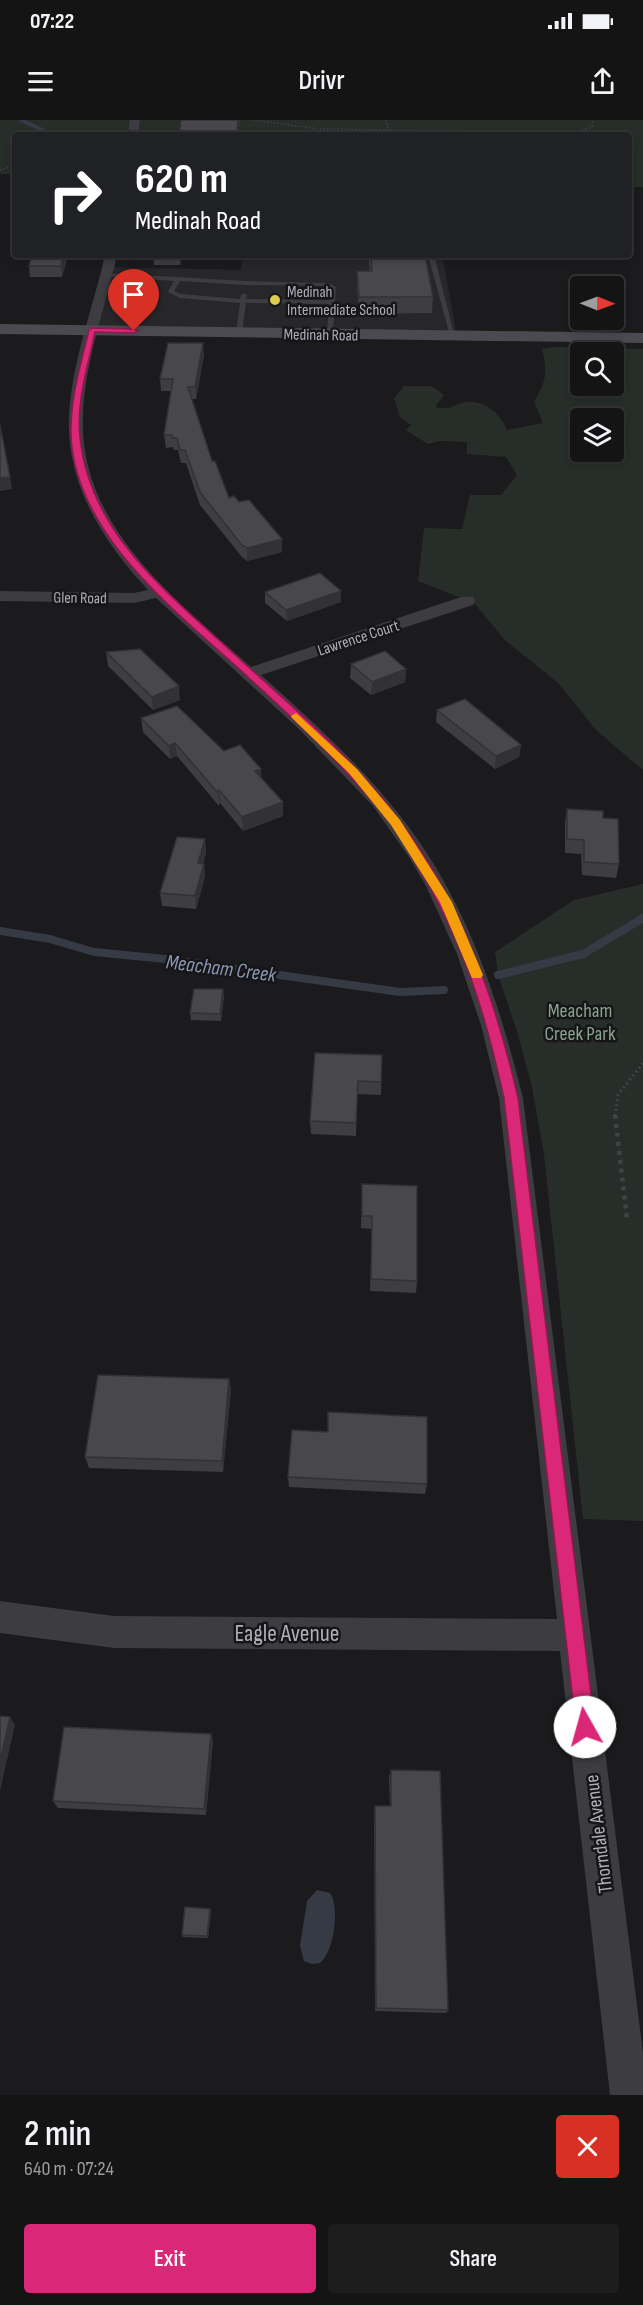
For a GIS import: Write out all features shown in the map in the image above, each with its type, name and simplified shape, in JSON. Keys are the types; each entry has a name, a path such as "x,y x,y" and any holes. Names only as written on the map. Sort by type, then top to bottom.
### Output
{"main road":[{"name":"Medinah Road","path":"0,329 643,338"}],"street":[{"name":"Thorndale Avenue","path":"110,258 77,402 75,436 81,466 92,499 124,553 159,592 346,763 396,822 446,902 470,955 499,1043 511,1098 629,2095"},
{"name":"Glen Road","path":"0,596 134,598 159,592"},
{"name":"Lawrence Court","path":"249,673 467,601"},
{"name":"Eagle Avenue","path":"0,1617 114,1632 575,1635"}],"lane":[{"path":"432,258 453,336"},
{"path":"107,275 244,283 327,284 333,287 330,334"},
{"path":"178,279 171,292 180,296 243,301 332,302"},
{"path":"239,333 244,283"}],"path":[{"path":"253,120 319,129 388,128 491,132 575,132 592,127 593,120"},
{"path":"386,120 388,128"},
{"path":"239,127 239,132"},
{"path":"627,1219 615,1115 618,1095 643,1063"}],"shaded area":[{"name":"Medinah Intermediate School","path":"242,258 443,258 457,335 92,330 108,267 241,270"},
{"path":"317,1890 330,1893 335,1908 335,1918 332,1940 325,1957 320,1963 312,1964 304,1961 300,1946 307,1901"}],"green space":[{"path":"0,120 643,120 643,187 632,187 632,132 12,132 12,174 0,174"},
{"path":"570,347 570,396 624,396 624,349 643,349 643,770 596,730 558,683 505,640 474,603 418,581 424,528 462,529 470,495 501,495 517,475 506,457 467,454 467,442 440,441 428,444 406,430 411,425 400,417 394,398 404,386 432,386 444,395 435,407 449,408 466,402 480,403 491,409 501,419 507,430 543,423 534,402 545,377 542,349"},
{"name":"Meacham Creek Park","path":"643,884 643,1521 583,1519 544,1155 532,1087 517,1031 498,975 495,952 574,900"}],"building":[{"path":"181,120 238,120 237,132 179,132"},
{"path":"31,258 62,258 61,266 29,266"},
{"path":"371,258 426,258 433,297 359,297 357,271 372,271"},
{"path":"168,343 203,343 195,387 188,387 212,461 215,461 229,498 234,496 239,502 249,500 282,539 247,548 241,544 200,492 185,450 180,450 177,438 164,435 173,379 160,379"},
{"path":"0,425 10,477 0,478"},
{"path":"320,573 341,591 286,610 265,592"},
{"path":"140,649 179,686 152,697 106,652"},
{"path":"385,651 406,669 372,682 351,664"},
{"path":"465,699 521,745 496,756 437,710"},
{"path":"177,706 224,751 240,745 261,769 255,771 283,802 242,817 175,743 169,746 141,718"},
{"path":"567,809 603,811 603,818 618,819 619,864 584,862 584,840 567,839"},
{"path":"177,837 205,839 198,863 204,864 195,896 160,893"},
{"path":"194,989 223,989 220,1014 190,1013"},
{"path":"315,1053 382,1055 381,1082 358,1081 356,1123 310,1121"},
{"path":"362,1184 417,1186 417,1281 371,1279 372,1216 362,1216"},
{"path":"98,1375 229,1379 222,1461 85,1457"},
{"path":"328,1412 427,1417 427,1484 288,1477 292,1430 328,1432"},
{"path":"0,1716 10,1717 0,1762"},
{"path":"64,1727 211,1734 204,1809 53,1801"},
{"path":"391,1770 440,1771 448,2010 376,2008 375,1806 391,1806"},
{"path":"185,1907 210,1909 207,1936 182,1935"}],"waterway":[{"path":"21,120 47,132"},
{"name":"Meacham Creek","path":"498,975 583,954 643,918"},
{"name":"Meacham Creek","path":"0,931 50,939 94,952 166,959 400,992 444,990"}],"slow traffic":[{"path":"296,716 353,771 396,822 446,902 470,955 476,975"}],"place":[{"name":"Medinah Intermediate School","path":"275,300"}],"route":[{"path":"134,331 92,330 77,402 75,436 81,466 92,499 124,553 159,592 323,741 353,771 396,822 446,902 470,955 499,1043 511,1098 585,1727"}]}
